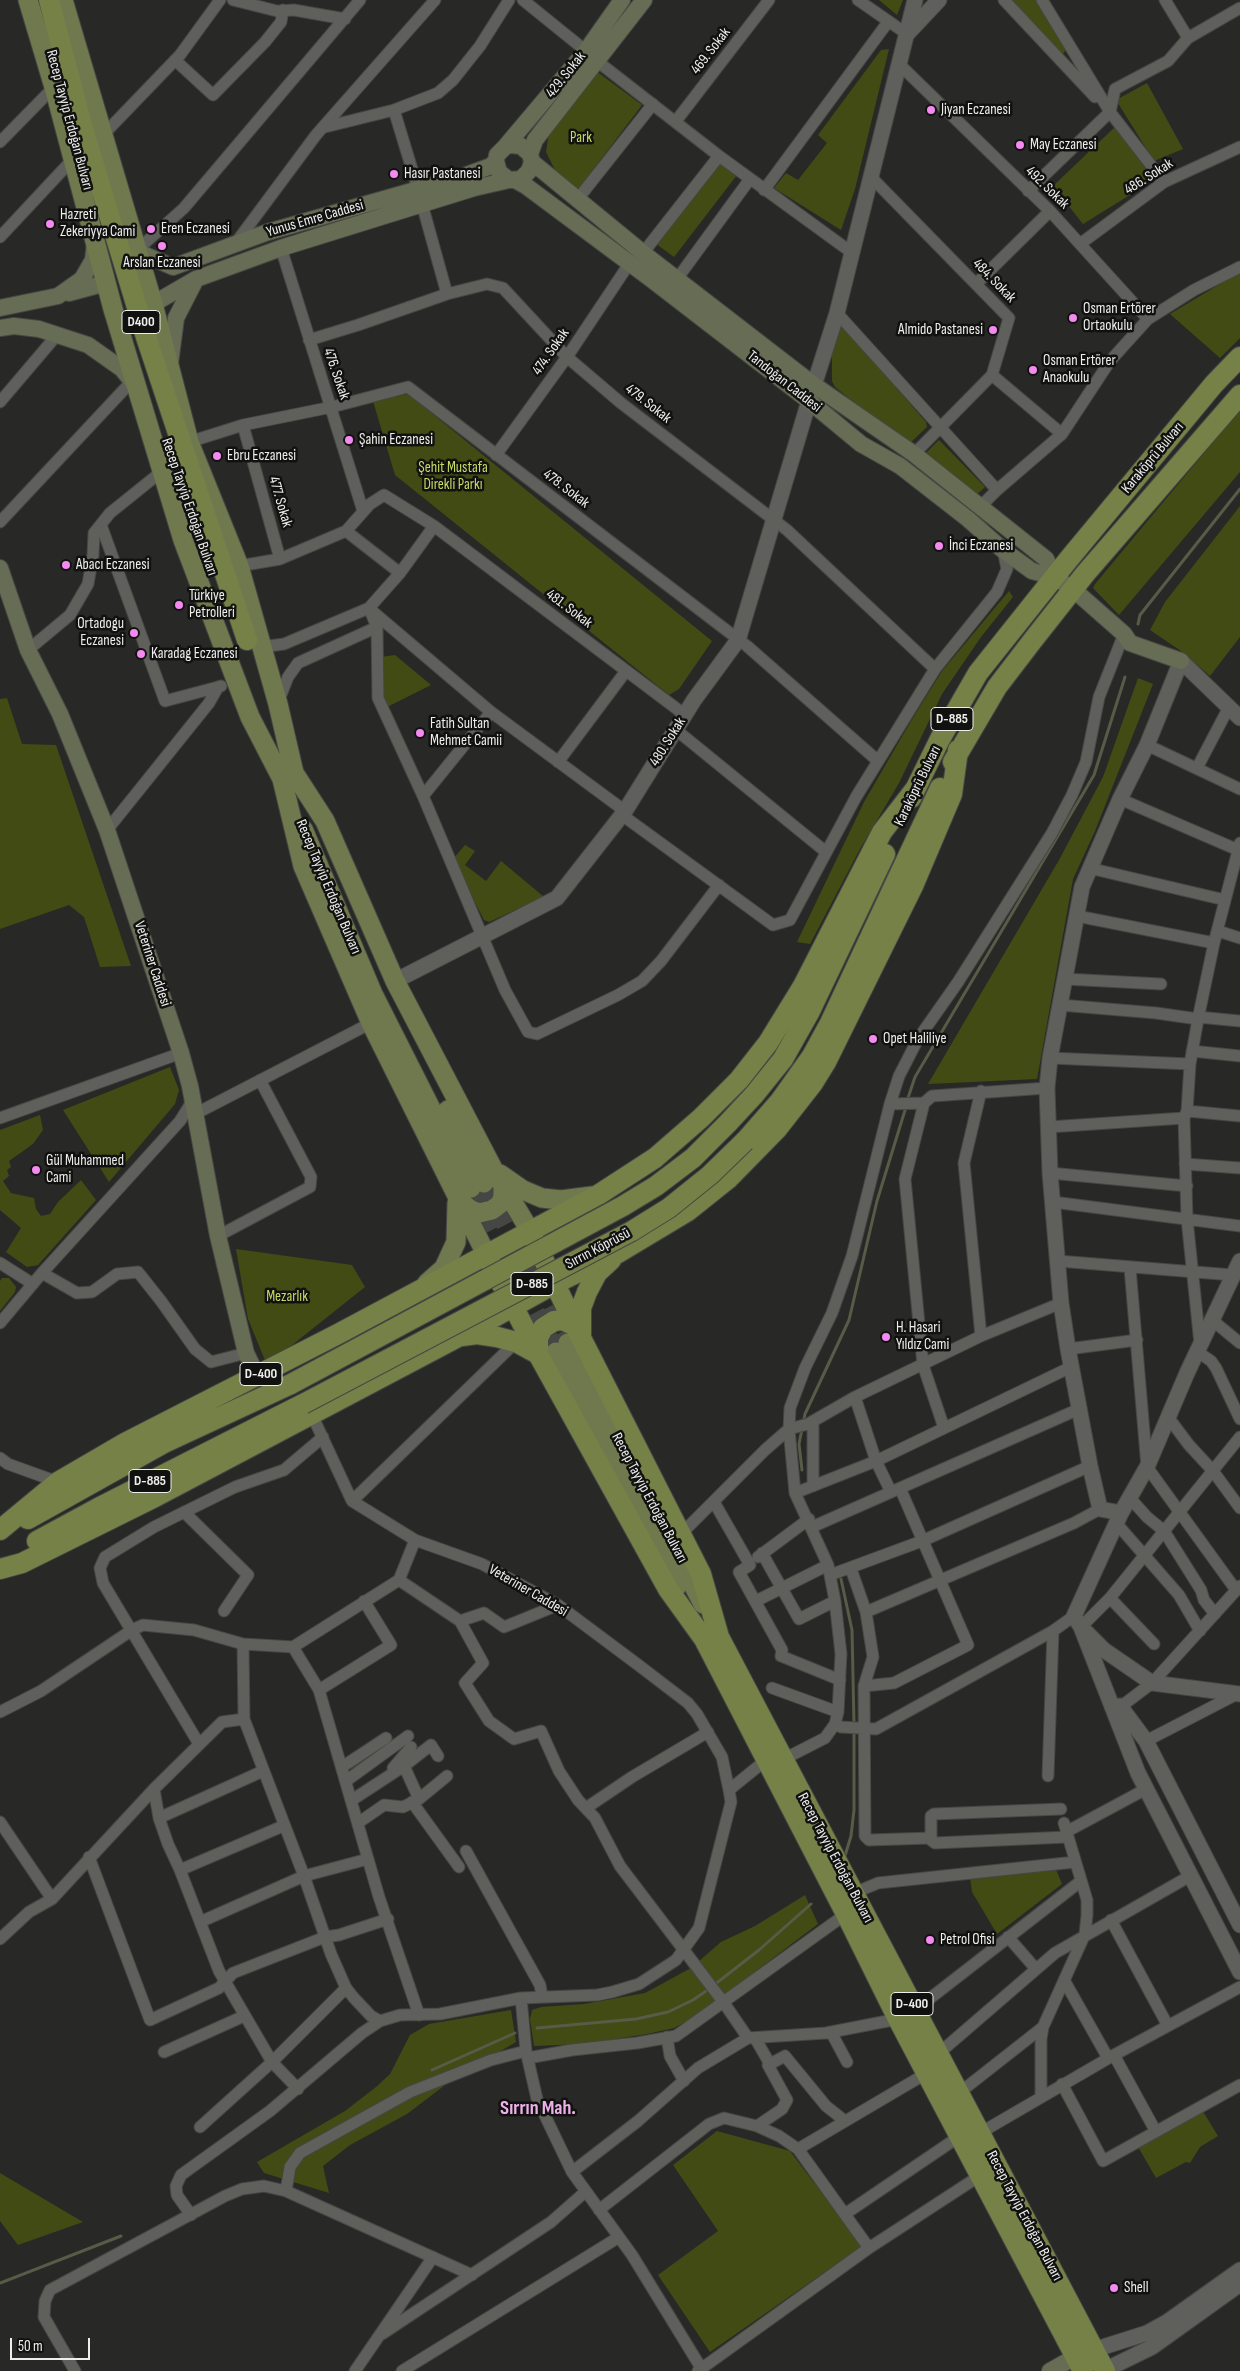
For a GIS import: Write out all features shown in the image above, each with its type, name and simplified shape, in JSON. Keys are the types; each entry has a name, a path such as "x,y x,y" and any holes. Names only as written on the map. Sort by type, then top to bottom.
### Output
{"highway":[{"name":"Recep Tayyip Erdoğan Bulvarı","path":"36,0 72,135 133,343 248,642"},
{"name":"Recep Tayyip Erdoğan Bulvarı","path":"49,0 83,129 146,337 248,642"},
{"name":"Karaköprü Bulvarı","path":"728,1123 754,1095 782,1059 810,1011 940,739 978,673 1214,384 1240,357"},
{"name":"Karaköprü Bulvarı","path":"745,1141 780,1101 812,1056 830,1023 958,750 996,687 1085,574 1240,395"},
{"path":"0,1569 31,1558 180,1485 308,1410 460,1336 556,1283 618,1253 688,1211 728,1179 777,1130 813,1083 871,973 917,877 952,794 958,750"},
{"path":"530,1231 598,1195 655,1158 702,1118 739,1080 768,1043 803,986 882,832 916,788"},
{"name":"Sırrın Köprüsü","path":"0,1534 164,1443 291,1384 623,1206 656,1186 693,1158 728,1123"},
{"name":"Sırrın Köprüsü","path":"308,1410 632,1231 669,1208 745,1141"},
{"name":"D-400","path":"0,1530 58,1482 125,1443 257,1376 530,1231 556,1283 564,1343 668,1589 711,1638"},
{"path":"564,1343 582,1308 587,1292 597,1272 618,1253"},
{"path":"486,1254 513,1306 564,1343"},
{"path":"460,1336 483,1335 516,1342 564,1343"},
{"name":"D-400","path":"564,1343 680,1535 701,1574 711,1638"},
{"name":"D-885","path":"0,1562 98,1508 308,1410"},
{"name":"Recep Tayyip Erdoğan Bulvarı","path":"711,1638 775,1760 846,1914 907,2015 938,2054 1104,2371"},
{"name":"Recep Tayyip Erdoğan Bulvarı","path":"775,1760 854,1893 907,2015 926,2073 1079,2364"}],"main road":[{"path":"28,0 54,87 106,283 161,472 183,540 250,717 288,776 325,821 395,981 476,1184 486,1254"},
{"path":"63,0 153,304 189,442 240,566 248,642 278,704 303,866 371,1023 476,1184 471,1210 480,1213 492,1210 500,1204 503,1197 502,1186"},
{"name":"429. Sokak","path":"505,147 591,56 622,0"},
{"path":"531,158 522,146 510,145 500,150 496,161 499,172 512,180 526,176 531,158 535,140 591,56 644,0"},
{"name":"Tandoğan Caddesi","path":"531,158 577,200 643,253 814,384 914,454 1046,559 1055,577"},
{"name":"Yunus Emre Caddesi","path":"153,304 196,279 420,197 458,178 490,166 496,161"},
{"name":"Yunus Emre Caddesi","path":"136,251 173,267 268,232 420,197 512,180"},
{"name":"Tandoğan Caddesi","path":"512,180 526,186 808,401 861,444 900,466 968,519 1002,550 1032,571 1055,577 1074,590 1124,634 1130,643 1181,661"},
{"path":"58,296 82,279 93,260 95,243"},
{"path":"170,365 176,318 196,279"},
{"path":"0,308 58,296 106,283"},
{"path":"0,328 14,326 39,329 88,345 106,355 135,384"},
{"name":"Veteriner Caddesi","path":"0,568 28,650 60,714 107,830 181,1053 194,1107 218,1236 246,1353 257,1376"},
{"name":"Recep Tayyip Erdoğan Bulvarı","path":"248,642 272,714 288,776 373,994 476,1184"},
{"path":"476,1184 502,1186"},
{"path":"476,1184 523,1190 542,1198 561,1200 598,1195"},
{"path":"420,1290 444,1268 456,1242 458,1228 476,1184"},
{"path":"502,1186 530,1231"},
{"name":"Recep Tayyip Erdoğan Bulvarı","path":"564,1343 691,1578 711,1638"},
{"path":"1050,2371 1079,2364"}],"street":[{"path":"102,136 175,60 220,0"},
{"path":"233,0 345,19"},
{"path":"175,60 214,95 265,42 289,10 303,0"},
{"path":"136,251 184,208 360,0"},
{"path":"233,246 316,135 435,0"},
{"path":"324,127 394,110 438,93 453,80 480,46 509,0"},
{"path":"522,0 719,156 851,252"},
{"name":"469. Sokak","path":"676,121 769,0"},
{"path":"858,0 907,34 938,0"},
{"name":"480. Sokak","path":"395,981 557,898 624,813 675,729 738,640 808,401 837,313 915,0"},
{"path":"1004,0 1110,112 1164,182"},
{"path":"1042,0 1110,112"},
{"path":"1166,0 1188,38"},
{"path":"1028,191 1110,112 1115,89 1168,61 1188,38 1240,8"},
{"path":"764,190 888,22"},
{"name":"492. Sokak","path":"899,64 1050,211 1148,319"},
{"path":"0,142 54,87"},
{"path":"577,200 653,104"},
{"path":"394,110 447,294"},
{"name":"486. Sokak","path":"1080,244 1164,182 1240,147"},
{"path":"643,253 719,156"},
{"path":"0,237 73,159"},
{"name":"484. Sokak","path":"872,178 977,283 1009,318 992,375"},
{"path":"677,279 750,179"},
{"path":"977,283 1050,211"},
{"name":"476. Sokak","path":"281,248 363,510"},
{"name":"474. Sokak","path":"496,455 567,357 629,264"},
{"path":"980,508 996,490 1062,434 1110,361 1148,319 1194,290 1240,267"},
{"name":"479. Sokak","path":"309,340 447,294 487,284 503,288 567,357 622,402 774,519 934,669"},
{"path":"837,313 996,490"},
{"path":"0,402 57,334"},
{"path":"914,454 992,375 1062,434"},
{"path":"0,522 135,384"},
{"name":"478. Sokak","path":"189,442 243,426 332,407 408,387 738,640 878,761"},
{"name":"477. Sokak","path":"243,426 280,559"},
{"path":"28,650 70,615 88,584 93,555 94,533 110,513 161,472"},
{"name":"481. Sokak","path":"363,510 384,495 434,526 685,715"},
{"path":"240,566 280,559 346,531 363,510"},
{"path":"101,525 165,700 218,687 237,680"},
{"path":"248,642 284,644 369,608 400,573 434,526"},
{"path":"346,531 400,573"},
{"path":"369,608 491,712 773,925 790,920 856,797 934,669 997,592 1006,569 1002,550"},
{"path":"369,608 377,627 378,698 423,796 505,990 528,1032 537,1034 618,995 642,980 661,961 719,885"},
{"path":"278,704 282,689 298,663 377,627"},
{"path":"190,2215 177,2195 176,2186 181,2175 298,2089 362,2033 380,2021 400,2015 440,2014 521,1998 597,1995 639,1984 664,1970 685,1951 699,1928 730,1802 730,1790 775,1760 825,1738 835,1724 838,1712 841,1654 835,1601 829,1570 810,1523 795,1493 793,1428 790,1408 805,1368 832,1313 852,1256 890,1104 899,1076 918,1039 958,982 1036,858 1072,795 1086,762 1099,697 1124,634"},
{"path":"1200,1630 1179,1595 1144,1555 1119,1519 1100,1509 1071,1367 1061,1303 1050,1173 1048,1088 1050,1058 1082,887 1120,799 1147,745 1181,661 1240,718"},
{"path":"558,762 626,670"},
{"path":"107,830 209,703 218,687"},
{"path":"1197,768 1229,707"},
{"path":"423,796 491,712"},
{"path":"675,729 826,852"},
{"path":"1147,745 1240,789"},
{"path":"1120,799 1239,846 1214,942 1192,1051 1185,1115 1185,1164 1187,1219 1199,1349 1216,1368 1240,1418"},
{"path":"1089,868 1225,900"},
{"path":"1078,916 1214,942"},
{"path":"1218,931 1240,938"},
{"path":"1065,979 1161,984"},
{"path":"1060,1005 1240,1021"},
{"path":"0,1323 42,1273 194,1107 260,1080 371,1023"},
{"path":"1192,1051 1240,1056"},
{"path":"0,1118 181,1053"},
{"path":"1050,1058 1190,1064"},
{"path":"218,1236 310,1187 311,1178 260,1080"},
{"path":"944,1428 923,1365 905,1179 924,1103 932,1096 980,1091 1048,1088"},
{"path":"980,1091 964,1163 981,1336"},
{"path":"890,1104 924,1103"},
{"path":"1049,1127 1185,1115 1240,1116"},
{"path":"1185,1164 1240,1168"},
{"path":"1050,1173 1187,1186"},
{"path":"1053,1202 1240,1226"},
{"path":"1058,1261 1233,1275"},
{"path":"1240,1261 1147,1467 1129,1497 1119,1519 1078,1622 1118,1708 1146,1789 1240,1972"},
{"path":"1,1266 33,1284"},
{"path":"1118,1708 1152,1683 1238,1588 1147,1467 1130,1268"},
{"path":"42,1273 77,1293 92,1292 117,1274 138,1272 195,1349 211,1362 246,1353"},
{"path":"680,1535 765,1450 793,1428 811,1423 855,1396 981,1336 1061,1303"},
{"path":"1212,1320 1240,1343"},
{"path":"1068,1349 1137,1340"},
{"path":"308,1410 323,1436 352,1500 516,1342"},
{"path":"795,1493 876,1461 1071,1367"},
{"path":"855,1396 876,1461 895,1490 922,1541 968,1645 894,1683 864,1686"},
{"path":"840,1680 781,1656 782,1650 739,1572 750,1565 762,1553 810,1523 895,1490 1079,1409"},
{"path":"1168,1417 1189,1445 1213,1471 1240,1508"},
{"path":"811,1423 813,1486"},
{"path":"199,1744 102,1583 100,1568 105,1557 154,1526 235,1487 284,1470 323,1436"},
{"path":"835,1724 863,1729 876,1729 1052,1631 1078,1622 1110,1598 1240,1438"},
{"path":"0,1458 8,1464 58,1482"},
{"path":"756,1601 782,1588 829,1570 851,1569 922,1541 1019,1496 1090,1466"},
{"path":"1129,1497 1164,1532 1201,1590 1204,1600 1215,1614"},
{"name":"Veteriner Caddesi","path":"352,1500 415,1540 482,1564 558,1605 688,1703 722,1757 730,1790"},
{"path":"714,1502 750,1565"},
{"path":"866,1612 1074,1523 1100,1509"},
{"path":"184,1512 248,1575 224,1611"},
{"path":"0,1712 40,1691 132,1630 143,1626 194,1630 243,1644 293,1647 399,1580 415,1540"},
{"path":"762,1553 799,1619 835,1601"},
{"path":"851,1569 866,1612 873,1657 864,1686 865,1836 869,1840 931,1838"},
{"path":"399,1580 460,1621 483,1662 465,1683 484,1715 489,1722 514,1739 542,1731 560,1771 578,1800 595,1818 620,1866 770,2064 768,2065 787,2100 782,2109 757,2126"},
{"path":"1110,1598 1154,1644"},
{"path":"319,1690 391,1645 364,1601"},
{"path":"460,1621 484,1613 504,1628 558,1605"},
{"path":"1078,1622 1104,1650 1152,1683 1240,1693"},
{"path":"1048,1776 1052,1631"},
{"path":"243,1644 244,1719 283,1826 304,1876 325,1937 346,1988 361,2007 380,2021"},
{"path":"293,1647 319,1690 368,1859 419,2015"},
{"path":"772,1688 838,1712"},
{"path":"1146,1740 1240,1693"},
{"path":"1118,1708 1146,1740 1240,1925"},
{"path":"0,1939 29,1912 52,1899 89,1856 222,1722 244,1719"},
{"path":"586,1808 632,1777 708,1732"},
{"path":"342,1767 386,1738"},
{"path":"346,1781 410,1741 391,1771 369,1790"},
{"path":"352,1800 404,1766 431,1745 438,1756"},
{"path":"404,1766 415,1800 459,1867"},
{"path":"159,1818 263,1771"},
{"path":"358,1823 384,1806 403,1808 447,1776"},
{"path":"154,1789 159,1818 219,1970 272,2062 298,2089"},
{"path":"1061,1809 934,1814 931,1816 931,1838 935,1844 1066,1831 1146,1789"},
{"path":"0,1822 52,1899"},
{"path":"180,1870 283,1826"},
{"path":"1041,2097 1041,2039 1043,2027 1085,1934 1087,1900 1066,1831"},
{"path":"466,1851 540,1985 542,1996"},
{"path":"89,1856 150,2020 212,1992 226,1981 233,1972 325,1937 339,1935 388,1919"},
{"path":"200,1922 304,1876 368,1859"},
{"path":"854,1893 878,1883 1075,1862"},
{"path":"938,2054 1055,1952 1190,1876"},
{"path":"572,2172 638,2121 698,2068 752,2038 831,2032 907,2015 1081,1881"},
{"path":"286,2191 290,2167 300,2153 410,2092 491,2060 676,2036 846,1914"},
{"path":"1111,1920 1168,2026"},
{"path":"1008,1937 1036,1969"},
{"path":"1064,1980 1155,2130"},
{"path":"980,2134 1111,2056 1240,1987"},
{"path":"200,2127 272,2062 346,1988"},
{"path":"521,1998 527,2054 537,2099 572,2172 619,2237 701,2370 869,2248 981,2175"},
{"path":"164,2052 244,2016"},
{"path":"959,2093 1043,2027"},
{"path":"831,2032 847,2062"},
{"path":"668,2037 670,2056 684,2080"},
{"path":"770,2064 785,2056 826,2106 845,2120"},
{"path":"798,2149 926,2073"},
{"path":"1062,2084 1103,2161 1155,2130 1240,2085"},
{"path":"599,2210 709,2124 724,2118 757,2126 779,2136 798,2149 869,2248"},
{"path":"845,2214 960,2136"},
{"path":"75,2371 44,2317 45,2301 50,2290 190,2215 242,2190 264,2186 286,2191 472,2275"},
{"path":"382,2334 551,2222 585,2192"},
{"path":"402,2371 619,2237"},
{"path":"355,2371 433,2257"},
{"path":"1079,2364 1094,2349 1147,2333 1161,2326 1240,2270"},
{"path":"1104,2371 1152,2347 1240,2284"}],"green space":[{"path":"879,0 903,0 897,15"},
{"path":"1012,0 1036,0 1067,45 1064,53 1060,54"},
{"path":"889,49 855,189 841,230 774,188 786,173 798,180 827,143 818,135 881,50"},
{"name":"Park","path":"596,71 642,105 577,191 556,172 546,152 549,132"},
{"path":"1147,83 1183,149 1154,161 1116,100"},
{"path":"1115,127 1154,180 1083,224 1053,186"},
{"path":"717,161 737,175 674,257 655,243"},
{"path":"1240,272 1240,338 1220,358 1170,314"},
{"path":"841,324 926,422 927,427 909,444 906,444 835,387 832,381 832,350"},
{"name":"Şehit Mustafa Direkli Parkı","path":"408,394 712,641 679,689 669,695 395,475 373,401"},
{"path":"1240,410 1240,472 1119,615 1093,588 1095,584"},
{"path":"939,440 985,487 972,499 921,458"},
{"path":"1240,506 1240,637 1210,676 1181,651 1150,630 1165,602"},
{"path":"1009,591 1013,597 981,637 942,694 899,783 860,849 810,944 797,942 864,802 911,721 942,671"},
{"path":"395,655 431,685 387,707 373,665 381,657"},
{"path":"1138,678 1153,684 1095,831 1073,879 1037,1079 928,1084 1059,860 1103,777"},
{"path":"7,698 22,744 56,745 131,966 100,967 84,917 69,905 0,929 0,699"},
{"path":"465,845 475,851 465,865 486,881 501,861 544,897 489,922 484,920 453,859"},
{"path":"170,1067 179,1090 175,1104 109,1182 63,1110"},
{"path":"40,1115 43,1130 33,1144 9,1161 11,1167 7,1170 9,1176 3,1181 11,1193 34,1198 36,1209 41,1216 50,1214 58,1202 81,1180 96,1200 38,1265 27,1267 6,1252 21,1228 0,1210 0,1130"},
{"name":"Mezarlık","path":"236,1249 352,1265 365,1287 267,1365 248,1319"},
{"path":"2,1278 9,1278 16,1287 15,1292 0,1311 0,1281"},
{"path":"1055,1867 1062,1884 997,1934 972,1892 970,1877"},
{"path":"805,1895 818,1924 695,2017 674,2028 647,2034 583,2044 534,2046 530,2019 532,2010 541,2007 584,2004 645,1993 691,1968 721,1942 755,1926"},
{"path":"511,2010 516,2042 453,2079 407,2114 350,2145 323,2166 329,2193 264,2173 257,2162 345,2111 376,2087 390,2074 410,2035 429,2024"},
{"path":"1202,2110 1218,2136 1200,2147 1190,2163 1186,2162 1156,2178 1137,2145"},
{"path":"717,2131 790,2151 862,2246 710,2352 658,2275 718,2231 673,2165"},
{"path":"0,2173 83,2222 18,2245 0,2221"}],"waterway":[{"path":"1138,624 1140,615 1240,489"},
{"path":"907,1101 915,1077 1094,775 1125,677"},
{"path":"803,1423 805,1414 849,1320 877,1201 906,1107"},
{"path":"802,1429 799,1444 802,1470"},
{"path":"841,1579 852,1630 854,1725"},
{"path":"844,1859 851,1836 854,1810 854,1731"},
{"path":"714,1985 759,1950 811,1904"},
{"path":"537,2028 636,2019 668,2012 693,2000 709,1989"},
{"path":"432,2070 515,2033"},
{"path":"0,2283 121,2236"}],"tunnel":[{"path":"484,1183 568,1343"},
{"path":"471,1188 556,1352"}],"place":[{"name":"Jiyan Eczanesi","path":"931,110"},
{"name":"May Eczanesi","path":"1020,145"},
{"name":"Hasır Pastanesi","path":"394,174"},
{"name":"Hazreti Zekeriyya Cami","path":"50,224"},
{"name":"Eren Eczanesi","path":"151,229"},
{"name":"Arslan Eczanesi","path":"162,246"},
{"name":"Osman Ertörer Ortaokulu","path":"1073,318"},
{"name":"Almido Pastanesi","path":"993,330"},
{"name":"Osman Ertörer Anaokulu","path":"1033,370"},
{"name":"Şahin Eczanesi","path":"349,440"},
{"name":"Ebru Eczanesi","path":"217,456"},
{"name":"İnci Eczanesi","path":"939,546"},
{"name":"Abacı Eczanesi","path":"66,565"},
{"name":"Türkiye Petrolleri","path":"179,605"},
{"name":"Ortadogu Eczanesi","path":"134,633"},
{"name":"Karadag Eczanesi","path":"141,654"},
{"name":"Fatih Sultan Mehmet Camii","path":"420,733"},
{"name":"Opet Haliliye","path":"873,1039"},
{"name":"Gül Muhammed Cami","path":"36,1170"},
{"name":"H. Hasari Yıldız Cami","path":"886,1337"},
{"name":"Petrol Ofisi","path":"930,1940"},
{"name":"Shell","path":"1114,2288"}],"district":[{"name":"Sırrın Mah.","path":"538,2109"}]}
